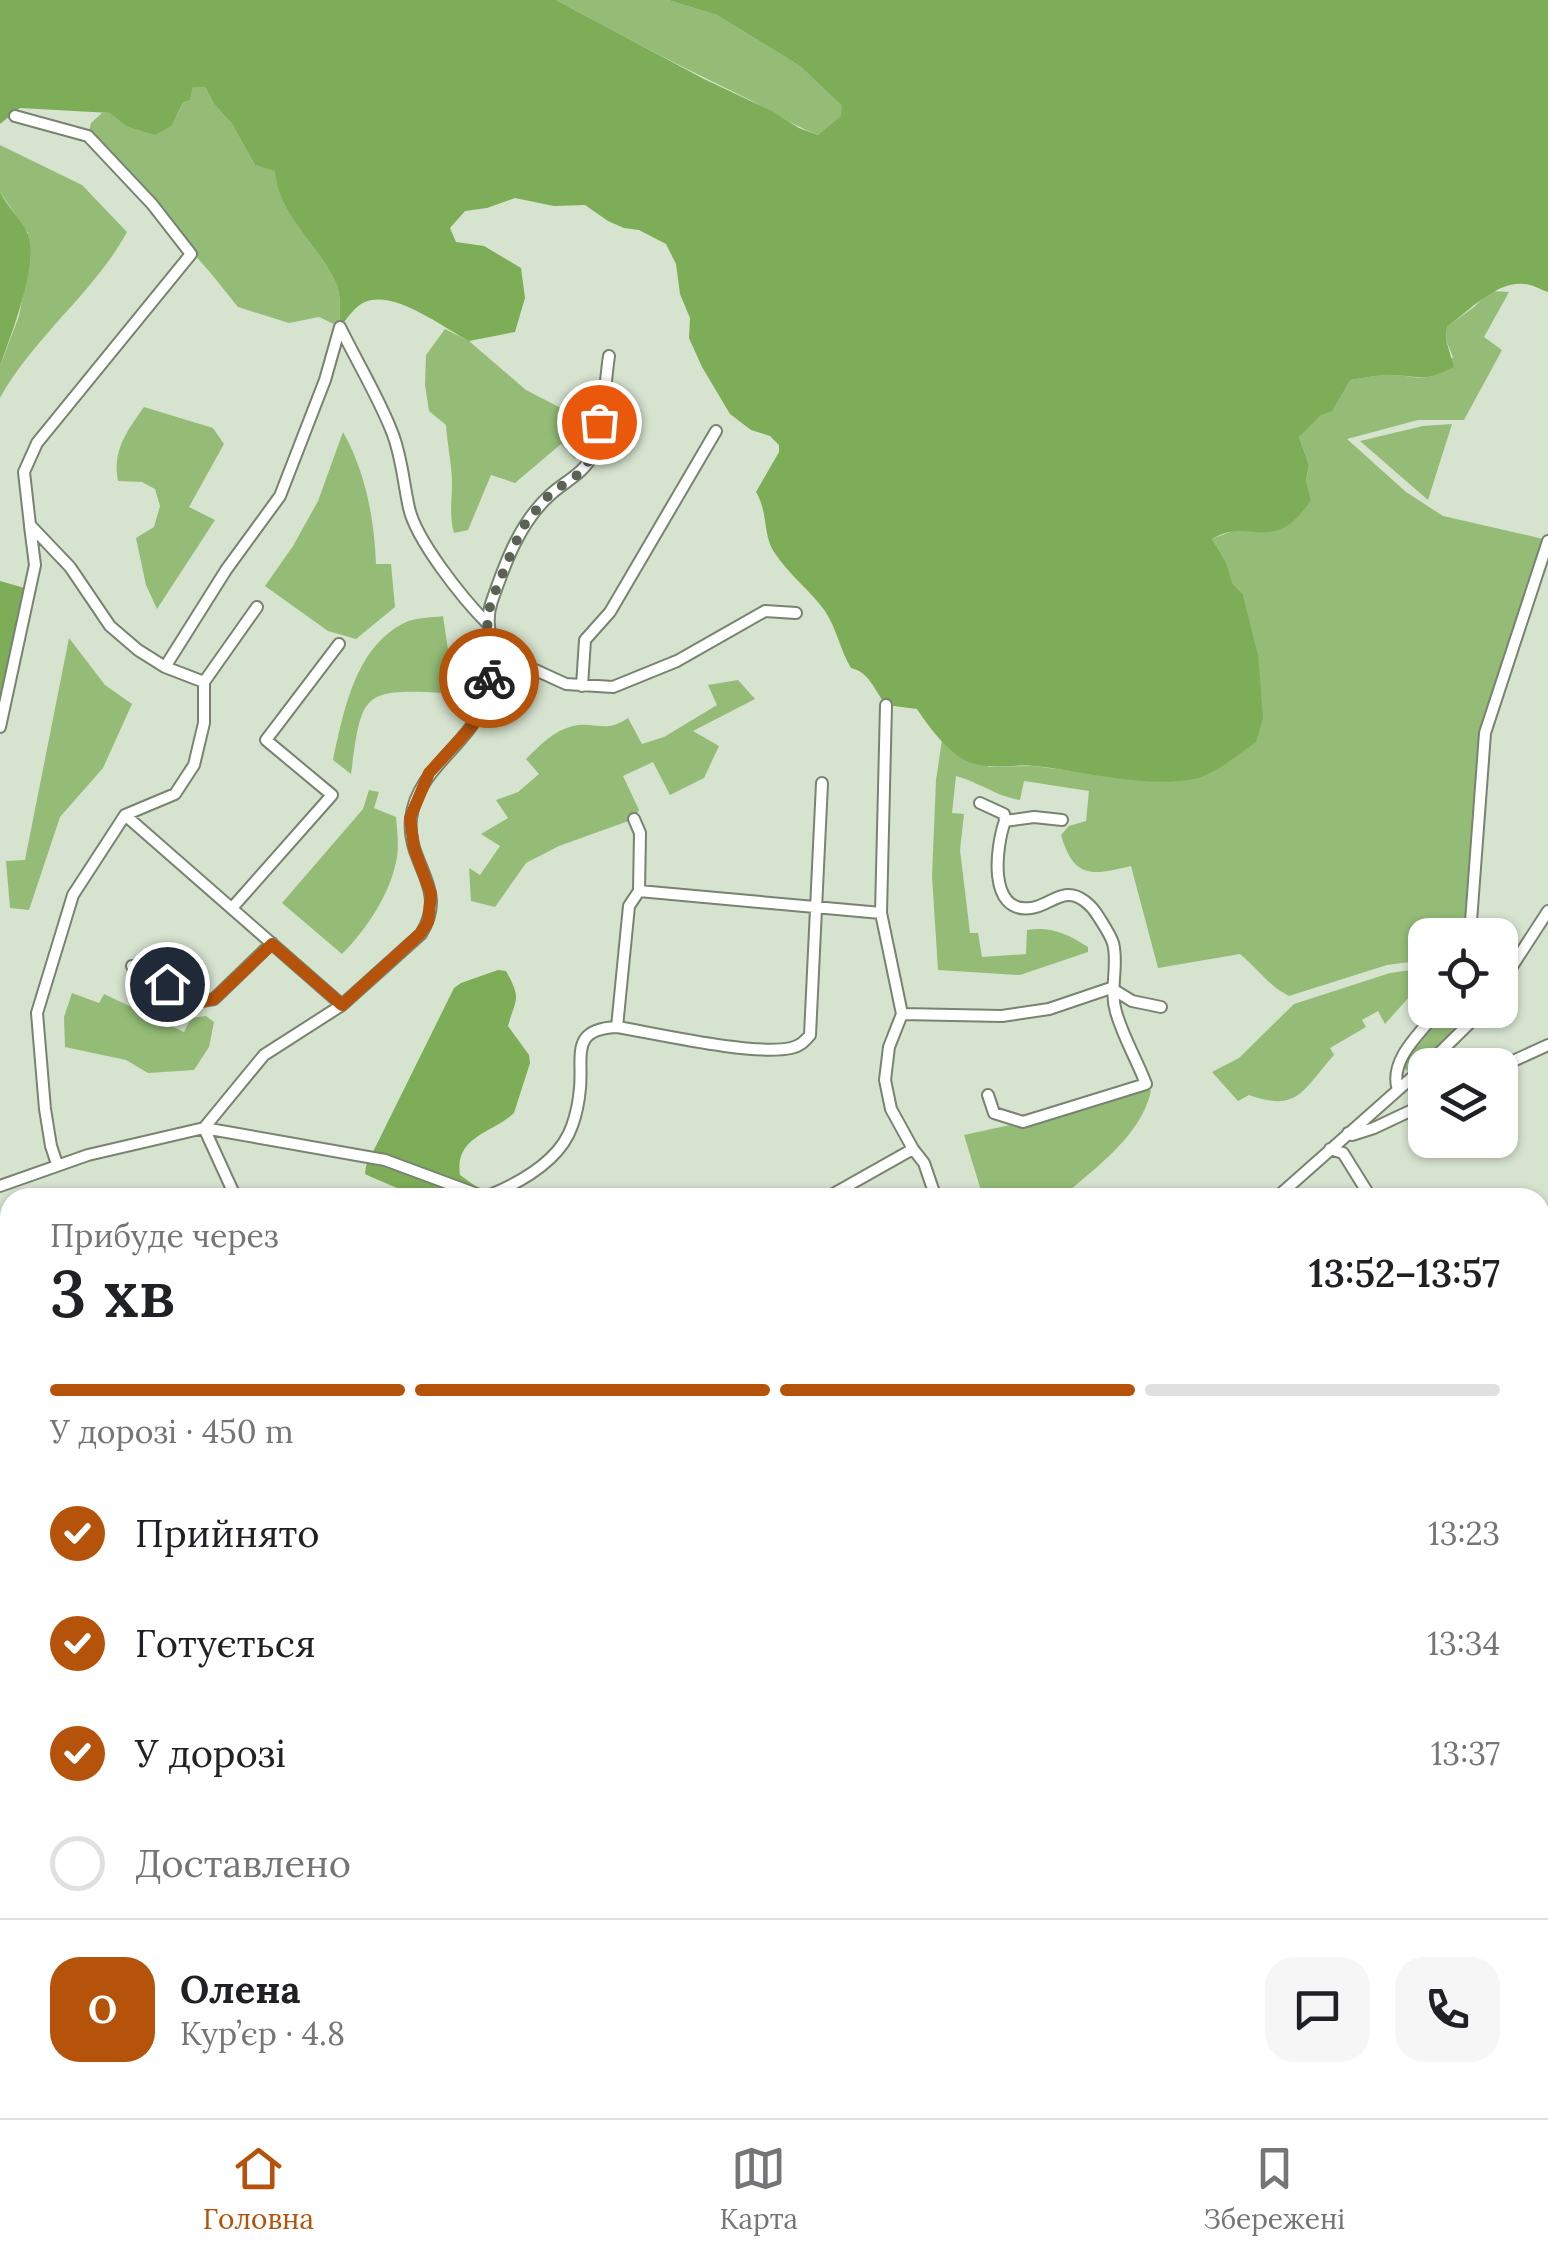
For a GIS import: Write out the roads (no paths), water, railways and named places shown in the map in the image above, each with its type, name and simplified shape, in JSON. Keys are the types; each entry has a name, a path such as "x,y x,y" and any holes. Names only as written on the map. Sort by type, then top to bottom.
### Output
{"street":[{"path":"0,727 34,566 24,472 30,455 191,254 141,191 88,136 15,116"},
{"path":"165,667 215,586 280,496 325,380 340,328 391,429 404,466 409,511 416,526 463,598 487,622"},
{"path":"204,1128 264,1056 342,1005 420,934 428,922 431,894 414,848 410,818 429,773 472,726 482,705 493,661 487,622 491,602 526,522 550,494 580,473 595,452 609,356"},
{"path":"582,686 585,640 610,612 716,432"},
{"path":"30,525 70,567 110,626 165,667 204,682"},
{"path":"1471,918 1485,733 1548,541"},
{"path":"58,1164 50,1146 37,1013 74,895 125,815 175,794 194,765 204,722 204,682 257,607"},
{"path":"493,661 520,663 566,684 613,687 677,661 766,611 796,613"},
{"path":"232,908 332,795 266,740 339,644"},
{"path":"886,705 881,913 902,1014 889,1047 885,1080 891,1110 924,1163 933,1188"},
{"path":"506,1188 521,1182 549,1159 571,1130 580,1088 578,1062 584,1038 593,1030 616,1027 778,1050 803,1043 810,1035 822,784"},
{"path":"980,802 1004,814 998,863 1000,888 1008,903 1032,908 1068,895 1082,899 1095,911 1114,945 1111,988 1116,1015 1146,1084 1022,1122 994,1113 988,1095"},
{"path":"125,815 342,1005"},
{"path":"1005,821 1034,817 1062,820"},
{"path":"616,1027 630,906 639,892 640,833 634,819"},
{"path":"639,892 881,913"},
{"path":"1518,957 1548,911"},
{"path":"132,966 202,1001 214,999 272,944"},
{"path":"902,1014 1002,1016 1048,1009 1111,988"},
{"path":"1111,988 1132,1001 1161,1007"},
{"path":"1398,1090 1394,1078 1401,1058 1425,1028"},
{"path":"1444,1048 1465,1028"},
{"path":"1518,1059 1548,1045"},
{"path":"1287,1188 1408,1081"},
{"path":"1348,1133 1374,1128 1408,1112"},
{"path":"204,1128 231,1188"},
{"path":"0,1186 88,1154 204,1128 385,1160 460,1188"},
{"path":"844,1188 912,1149"},
{"path":"1330,1149 1343,1153 1365,1188"}]}
